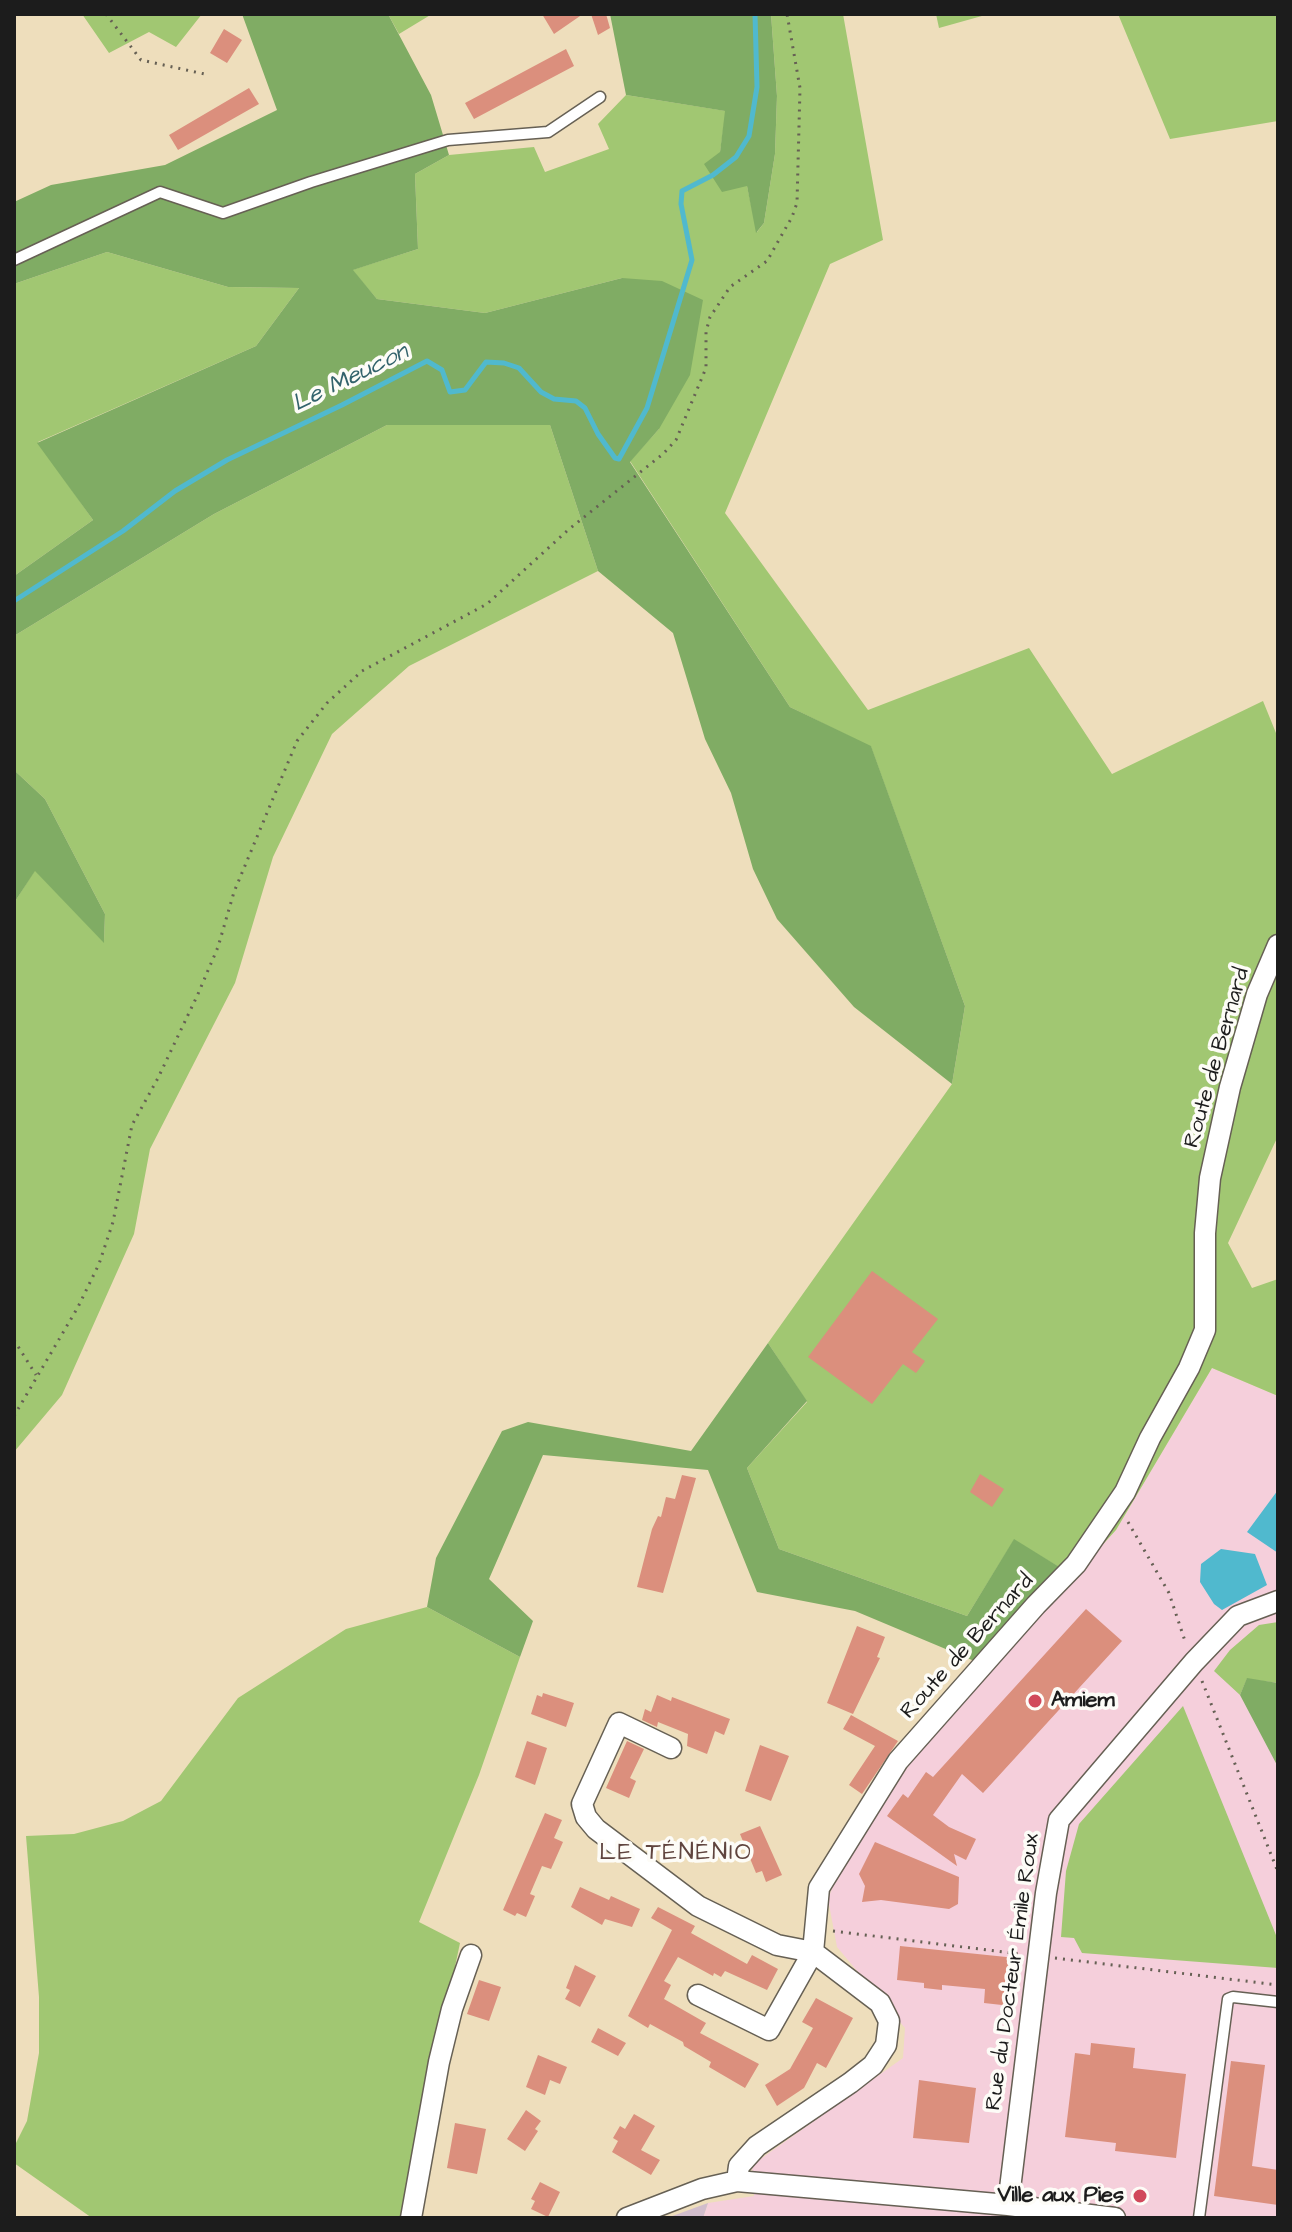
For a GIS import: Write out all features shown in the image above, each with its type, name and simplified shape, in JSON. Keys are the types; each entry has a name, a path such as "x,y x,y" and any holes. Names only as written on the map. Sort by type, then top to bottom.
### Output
{"street":[{"name":"Route de Bernard","path":"813,1952 819,1888 898,1761 1076,1564 1125,1492 1150,1438 1189,1368 1205,1330 1205,1233 1210,1178 1230,1087 1257,994 1278,945"},
{"name":"Rue du Docteur Émile Roux","path":"1008,2205 1046,1893 1059,1820 1194,1662 1238,1616 1278,1601"},
{"path":"671,1748 619,1723 582,1804 586,1817 596,1829 698,1906 777,1945 813,1952 880,2003 889,2021 886,2045 873,2065 757,2146 739,2166 737,2181"},
{"path":"698,1995 769,2030 813,1952"},
{"path":"411,2218 439,2062 452,2009 471,1955"},
{"path":"627,2218 702,2189 737,2181 1008,2205 1115,2218"}],"lane":[{"path":"14,260 160,192 223,213 448,140 548,132 600,97"},
{"path":"1199,2218 1228,1999 1278,2002"}],"path":[{"path":"106,14 141,60 209,75"},
{"path":"14,1416 78,1307 99,1264 113,1222 132,1125 198,994 218,947 234,892 297,741 327,703 362,671 487,604 568,530 663,454 676,440 706,368 706,332 710,317 730,287 767,261 797,203 800,88 787,14"},
{"path":"14,1340 36,1375"},
{"path":"1115,1506 1130,1524 1169,1593 1183,1637 1278,1872"},
{"path":"816,1929 1278,1985"}],"shaded area":[{"path":"1212,1368 1278,1396 1278,2218 703,2218 708,2203 754,2196 752,2165 903,2058 905,2028 837,1947 828,1899 838,1873 924,1742 1116,1530"},
{"path":"708,2203 703,2218 667,2218"}],"green space":[{"path":"82,14 202,14 176,47 149,32 109,53"},
{"path":"242,14 388,14 431,95 449,155 415,174 418,249 353,270 377,299 485,313 622,278 662,281 703,300 690,375 659,429 630,462 790,707 871,746 965,1006 952,1084 854,1007 777,919 753,869 731,793 705,739 673,633 598,571 550,425 387,425 214,514 14,636 14,576 93,520 37,443 256,346 299,288 228,287 107,252 14,284 14,202 51,185 165,165 277,110"},
{"path":"388,14 432,14 399,34"},
{"path":"610,14 771,14 777,96 775,154 764,223 756,233 747,186 722,192 704,164 720,152 725,111 626,95"},
{"path":"771,14 843,14 883,240 830,264 725,513 868,710 1029,648 1112,774 1263,701 1278,738 1278,1136 1228,1243 1252,1288 1278,1279 1278,1396 1212,1368 1116,1530 1074,1576 1014,1540 967,1616 779,1549 747,1468 807,1402 768,1343 952,1084 965,1006 871,747 790,707 630,461 659,429 622,278 485,313 377,299 352,270 418,249 415,174 449,155 534,147 545,172 609,149 598,124 626,95 726,111 720,152 747,186 757,232 764,223 775,154 777,96"},
{"path":"936,14 989,14 939,28"},
{"path":"1118,14 1278,14 1278,121 1170,139"},
{"path":"107,252 228,287 299,288 256,346 38,442 93,520 14,576 14,284"},
{"path":"387,425 550,425 598,571 409,666 332,734 273,857 235,983 150,1149 134,1234 62,1395 14,1452 14,903 35,870 104,942 105,914 45,799 14,770 14,636 214,514"},
{"path":"14,770 45,799 105,914 104,943 35,871 14,903"},
{"path":"768,1343 807,1401 747,1468 779,1549 967,1616 1014,1539 1074,1576 991,1668 855,1611 757,1592 708,1470 543,1455 489,1579 533,1621 520,1657 427,1607 436,1558 502,1431 528,1422 691,1451"},
{"path":"427,1607 520,1657 479,1775 419,1922 460,1943 402,2218 92,2218 14,2163 14,2147 27,2121 39,2053 39,1997 26,1836 74,1834 123,1821 161,1801 238,1698 346,1629"},
{"path":"1278,1622 1278,1683 1247,1679 1240,1695 1214,1671 1230,1650 1259,1625"},
{"path":"1247,1678 1278,1683 1278,1767 1240,1695"},
{"path":"1183,1706 1278,1940 1278,1968 1082,1953 1074,1938 1061,1937 1066,1871 1079,1824"}],"water":[{"path":"1278,1490 1278,1553 1247,1532"},
{"path":"1221,1549 1255,1554 1267,1585 1222,1610 1214,1604 1200,1582 1201,1564"}],"building":[{"path":"542,14 583,14 554,34"},
{"path":"591,14 606,14 610,28 598,35"},
{"path":"224,29 242,40 227,63 210,53"},
{"path":"566,49 574,66 474,119 465,103"},
{"path":"249,88 259,104 178,150 169,135"},
{"path":"872,1271 938,1319 912,1352 925,1361 916,1373 903,1364 872,1404 808,1357"},
{"path":"980,1474 1004,1489 992,1507 970,1492"},
{"path":"682,1475 696,1478 663,1593 637,1587 652,1529 658,1516 661,1517 666,1497 675,1499"},
{"name":"Amiem","path":"1086,1609 1122,1641 983,1793 962,1774 933,1815 949,1827 976,1839 966,1860 954,1854 957,1866 887,1816 903,1794 908,1798 926,1772 933,1777"},
{"path":"857,1626 885,1637 877,1657 880,1658 853,1714 827,1703"},
{"path":"543,1693 574,1703 566,1727 531,1714 537,1695 542,1697"},
{"path":"657,1695 671,1701 672,1697 730,1719 724,1735 715,1731 707,1754 687,1746 688,1734 658,1722 657,1727 642,1720 645,1709 651,1712"},
{"path":"851,1715 898,1741 862,1794 849,1785 875,1746 843,1729"},
{"path":"527,1741 547,1748 535,1785 515,1777"},
{"path":"627,1741 644,1749 630,1778 636,1781 629,1798 606,1788"},
{"path":"760,1745 789,1756 771,1801 745,1791"},
{"path":"545,1813 562,1820 554,1838 563,1842 551,1869 542,1866 530,1894 535,1896 526,1917 517,1913 515,1916 503,1910"},
{"path":"760,1826 782,1875 766,1882 762,1871 756,1873 740,1834"},
{"path":"875,1842 959,1877 958,1904 949,1909 881,1900 862,1902 865,1886 859,1874"},
{"path":"580,1887 640,1909 632,1927 605,1919 602,1925 571,1907"},
{"path":"658,1907 695,1926 691,1933 747,1964 752,1955 778,1969 767,1990 725,1971 721,1977 714,1973 713,1976 678,1957 664,1981 671,1985 664,1999 706,2023 700,2033 759,2064 745,2088 709,2067 711,2062 684,2046 683,2042 628,2016 672,1930 651,1918"},
{"path":"900,1946 1016,1958 1011,2006 984,2003 985,1989 942,1985 942,1990 924,1988 924,1983 897,1980"},
{"path":"575,1965 596,1976 580,2007 565,1999"},
{"path":"479,1980 501,1987 489,2021 467,2014"},
{"path":"816,1998 853,2018 826,2068 817,2063 804,2088 777,2106 765,2085 790,2069 813,2028 802,2022"},
{"path":"598,2028 626,2043 618,2056 591,2042"},
{"path":"1091,2043 1135,2048 1133,2068 1186,2074 1176,2158 1115,2151 1116,2143 1065,2137 1075,2053 1090,2055"},
{"path":"538,2055 567,2067 560,2084 550,2080 545,2095 526,2087"},
{"path":"1231,2061 1265,2065 1252,2166 1278,2170 1278,2205 1214,2196"},
{"path":"919,2080 976,2088 969,2143 913,2138"},
{"path":"526,2110 541,2121 525,2151 507,2139"},
{"path":"634,2114 655,2126 641,2150 660,2160 651,2175 612,2152 618,2141 613,2138 620,2126 625,2129"},
{"path":"455,2123 486,2129 477,2174 447,2168"},
{"path":"540,2182 560,2192 548,2217 531,2209 535,2201 531,2199"}],"waterway":[{"name":"Le Meucon","path":"14,601 123,531 175,491 227,460 427,361 442,370 450,392 465,390 486,362 519,368 541,392 554,399 576,401 585,408 598,434 615,458 619,459 647,408 692,260 681,204 682,191 713,175 736,157 749,136 757,87 755,14"}],"place":[{"name":"Amiem","path":"1035,1701"},
{"name":"Ville aux Pies","path":"1140,2196"}],"district":[{"name":"LE TÉNÉNIO","path":"676,1854"}]}
